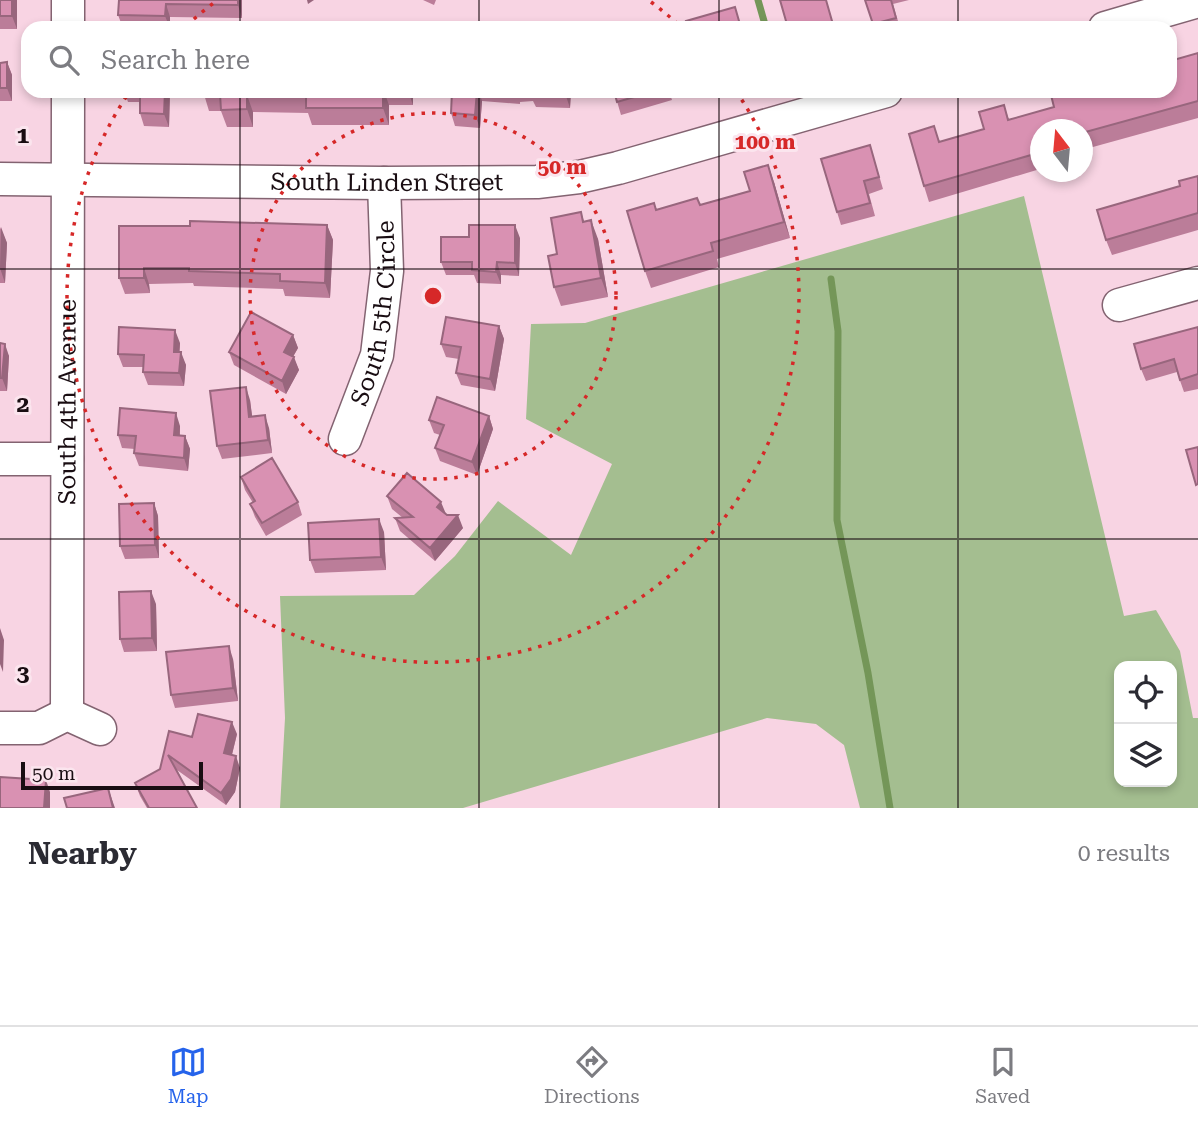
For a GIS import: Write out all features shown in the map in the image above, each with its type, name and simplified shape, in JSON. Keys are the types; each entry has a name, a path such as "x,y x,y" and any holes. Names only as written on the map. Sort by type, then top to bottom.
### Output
{"street":[{"path":"68,0 68,21"},
{"path":"1127,21 1185,3"},
{"name":"South 4th Avenue","path":"67,714 68,98"},
{"name":"South Linden Street","path":"0,179 537,182 579,177 618,168 862,98"},
{"name":"South 5th Circle","path":"345,439 377,355 387,271 384,183"},
{"path":"1119,305 1198,283"},
{"path":"0,459 67,459"},
{"path":"0,727 39,728 67,714 100,729"}],"green space":[{"path":"1024,196 1124,616 1156,610 1180,651 1193,718 1198,718 1198,808 860,808 844,745 816,724 767,718 463,808 280,808 285,718 280,596 414,595 455,556 498,501 571,555 612,464 526,419 531,324 585,323"}],"building":[{"path":"0,0 12,0 12,16 0,16"},
{"path":"119,0 238,0 238,5 166,4 165,16 118,15"},
{"path":"780,0 826,0 832,21 786,21"},
{"path":"865,0 891,0 896,18 872,21"},
{"path":"735,7 739,21 686,21"},
{"path":"1198,53 1198,101 1093,130 1093,119 1030,119 1030,155 924,186 909,134 934,126 939,142 984,129 979,112 1004,105 1008,120 1054,107 1052,98 1177,98 1177,59"},
{"path":"7,62 7,88 0,88 0,63"},
{"path":"140,98 165,98 164,114 140,113"},
{"path":"220,98 247,98 247,109 221,110"},
{"path":"306,98 383,98 383,108 306,108"},
{"path":"452,98 476,98 475,115 451,113"},
{"path":"870,145 879,177 864,181 870,203 837,212 821,159"},
{"path":"768,165 784,222 711,243 713,251 645,271 627,211 654,203 656,210 697,198 700,205 750,191 744,172"},
{"path":"1198,176 1198,213 1106,240 1097,210 1180,186 1179,181"},
{"path":"581,212 583,222 591,220 601,278 554,287 548,256 557,254 551,218"},
{"path":"190,221 327,225 325,283 280,281 280,274 189,271 189,268 144,268 144,278 119,278 119,226 190,226"},
{"path":"469,225 515,225 515,263 497,262 496,272 472,270 472,262 441,262 441,237 469,237"},
{"path":"251,312 293,335 284,352 294,357 282,381 229,352"},
{"path":"446,317 499,326 490,379 456,373 461,347 441,344"},
{"path":"119,327 175,330 174,352 181,352 179,373 143,372 144,355 118,354"},
{"path":"1198,327 1198,374 1180,380 1174,359 1141,369 1134,344"},
{"path":"0,343 5,344 2,378 0,378"},
{"path":"246,387 249,417 265,415 268,440 217,446 210,391"},
{"path":"437,397 489,416 472,462 435,448 444,425 429,420"},
{"path":"120,408 176,413 174,435 185,436 184,458 134,453 136,436 118,435"},
{"path":"1198,447 1198,484 1196,485 1186,450"},
{"path":"272,458 298,502 262,523 250,504 255,501 241,477"},
{"path":"407,473 441,502 437,507 447,515 458,515 430,548 395,518 413,517 387,496"},
{"path":"154,503 155,545 120,546 119,504"},
{"path":"379,519 381,557 310,560 308,523"},
{"path":"151,591 152,638 120,639 119,592"},
{"path":"229,646 233,688 171,695 166,652"},
{"path":"198,714 232,722 224,753 236,756 231,779 221,793 168,755 197,808 149,808 135,783 160,769 169,731 192,737"},
{"path":"0,777 46,780 44,808 0,808"},
{"path":"108,788 113,808 67,808 64,798"}],"waterway":[{"path":"758,0 764,21"},
{"path":"831,279 838,331 837,520 868,673 890,808"}]}
